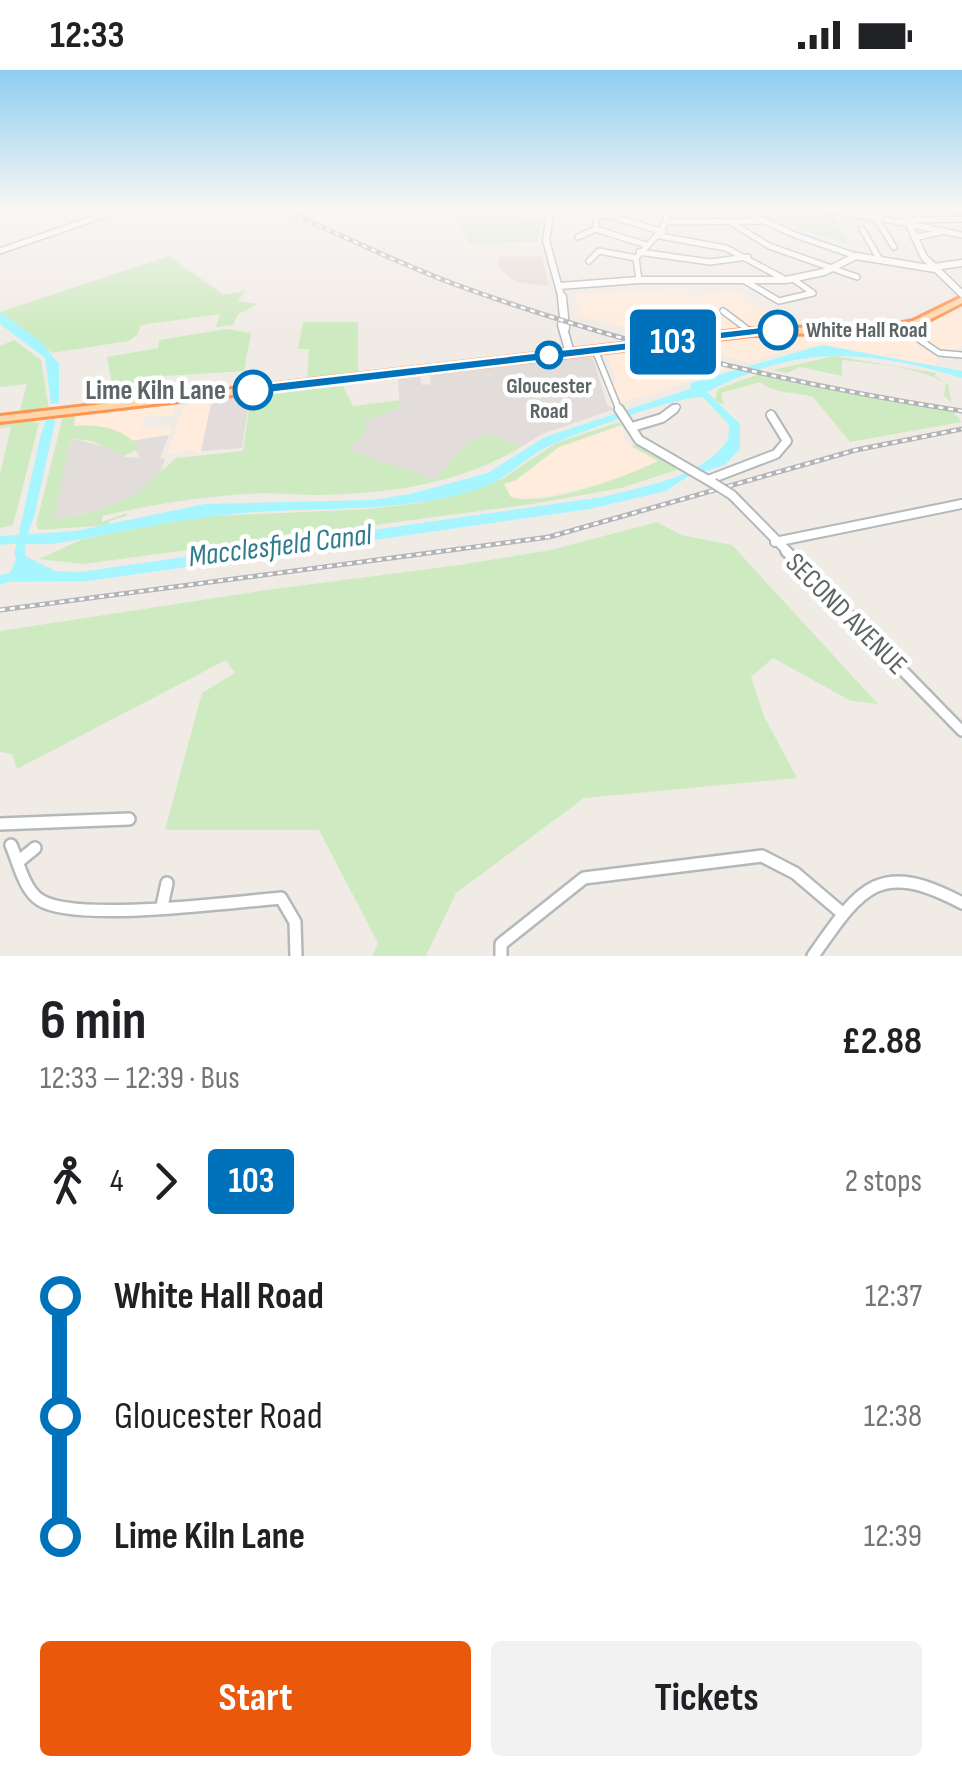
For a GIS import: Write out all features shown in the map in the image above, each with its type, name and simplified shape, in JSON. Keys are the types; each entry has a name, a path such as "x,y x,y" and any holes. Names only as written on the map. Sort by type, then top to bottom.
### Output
{"main road":[{"path":"0,419 751,332 902,327 962,297"}],"street":[{"path":"549,250 570,353"},
{"path":"640,280 638,255 642,250"},
{"path":"733,250 813,293 779,301 745,282"},
{"path":"783,250 859,278"},
{"path":"841,250 934,268 962,263"},
{"path":"874,250 880,260"},
{"path":"922,250 944,282 962,297"},
{"path":"589,261 599,251 710,262 748,257"},
{"path":"559,286 640,280 789,280 834,269 856,256"},
{"path":"604,282 610,294"},
{"path":"723,311 751,332"},
{"path":"902,327 948,356 961,357"},
{"path":"595,350 619,409 632,427 662,418 677,407"},
{"path":"706,480 784,447 787,441 771,414"},
{"name":"SECOND AVENUE","path":"632,427 638,440 732,495 962,731"},
{"path":"775,542 958,505 962,512"},
{"path":"0,824 129,819"},
{"path":"11,845 36,897 53,906 162,906 281,898 295,922 296,956"},
{"path":"19,861 35,848"},
{"path":"501,956 502,944 584,878 762,856 801,876 842,914"},
{"path":"813,956 860,893 883,881 923,883 962,903"},
{"path":"162,906 167,883"}],"shaded area":[{"path":"542,256 549,286 516,282 498,267 498,257"},
{"path":"684,289 690,296 737,290 783,325 668,339 573,314 578,310 576,294"},
{"path":"962,305 962,345 956,352 945,354 912,329"},
{"path":"901,331 937,354 936,366 826,345 781,352 749,363 678,344 799,332"},
{"path":"649,350 728,369 619,404 612,386 617,382 606,356"},
{"path":"593,358 607,405 615,409 542,434 521,447 488,434 468,443 435,479 347,450 366,430 363,423 400,407 398,378 419,375 422,385 431,384 430,374"},
{"path":"250,395 242,448 201,451 212,399"},
{"path":"212,399 201,454 188,450 167,454 185,402"},
{"path":"174,402 175,415 145,417 141,429 171,427 169,435 130,441 73,427 78,411"},
{"path":"622,426 625,442 659,460 630,475 566,492 520,500 511,497 504,484 516,480 559,447"},
{"path":"169,435 160,458 165,459 159,477 104,509 53,520 71,438 109,448 125,457 140,458 130,441"}],"green space":[{"path":"169,256 224,295 245,291 238,301 258,304 238,314 233,325 216,327 220,314 141,325 137,335 128,341 52,353 0,312"},
{"path":"303,322 358,322 358,375 307,381 309,349 298,349"},
{"path":"227,329 251,333 244,371 165,376 160,395 124,399 112,385 107,357 158,348 159,340"},
{"path":"14,340 41,360 49,409 19,413 27,384 0,387 0,346"},
{"path":"834,356 937,373 935,376 948,384 952,404 944,395 946,383 897,367 842,360 842,376 800,367 787,373 773,370"},
{"path":"762,373 953,412 962,422 850,442 813,397 780,391 760,382 721,393 724,405 715,400 718,389"},
{"path":"342,384 353,406 402,400 400,407 363,423 367,430 348,450 435,479 468,443 488,434 521,447 472,470 421,485 342,494 228,495 102,516 102,522 127,513 109,521 109,525 39,530 36,525 63,416 75,415 74,426 118,432 139,448 124,456 91,441 71,438 54,520 104,509 137,493 176,458 243,451 251,395"},
{"path":"19,418 39,423 13,525 0,528 0,474 11,427 0,428 0,421"},
{"path":"616,423 624,424 559,447 516,480 504,484 511,497 564,494 658,461 631,446 634,445 668,459 679,469 621,488 532,504 83,564 39,559 83,539 192,517 421,503 502,479 556,443"},
{"path":"657,522 681,535 732,545 878,704 851,701 773,658 751,677 764,716 797,778 584,798 456,893 426,956 372,956 378,943 319,830 165,830 202,693 235,673 226,660 17,769 12,754 0,752 0,631 551,550"}],"water":[{"path":"0,312 41,342 59,364 59,403 51,404 45,358 0,324"},
{"path":"822,345 962,371 962,378 863,357 833,356 772,365 707,392 740,424 740,449 725,465 687,477 666,491 590,509 88,581 0,585 0,575 10,573 19,553 55,571 80,572 603,497 654,484 702,464 728,440 729,425 703,397 649,409 576,435 545,448 481,488 425,502 230,514 60,543 0,545 0,536 75,531 205,504 372,500 410,494 488,473 545,437 690,389 691,383"},
{"path":"56,418 34,517 31,525 20,528 41,434 46,420"}],"waterway":[{"name":"Macclesfield Canal","path":"19,553 27,519"},
{"name":"Macclesfield Canal","path":"20,551 21,563"}],"railway":[{"path":"375,250 516,306 642,343 769,375 962,411"},
{"path":"0,610 549,537 856,450 962,429"}],"bus line":[{"name":"103","path":"253,390 778,330"}],"place":[{"name":"White Hall Road","path":"778,330"},
{"name":"Gloucester Road","path":"549,355"},
{"name":"Lime Kiln Lane","path":"253,390"}]}
